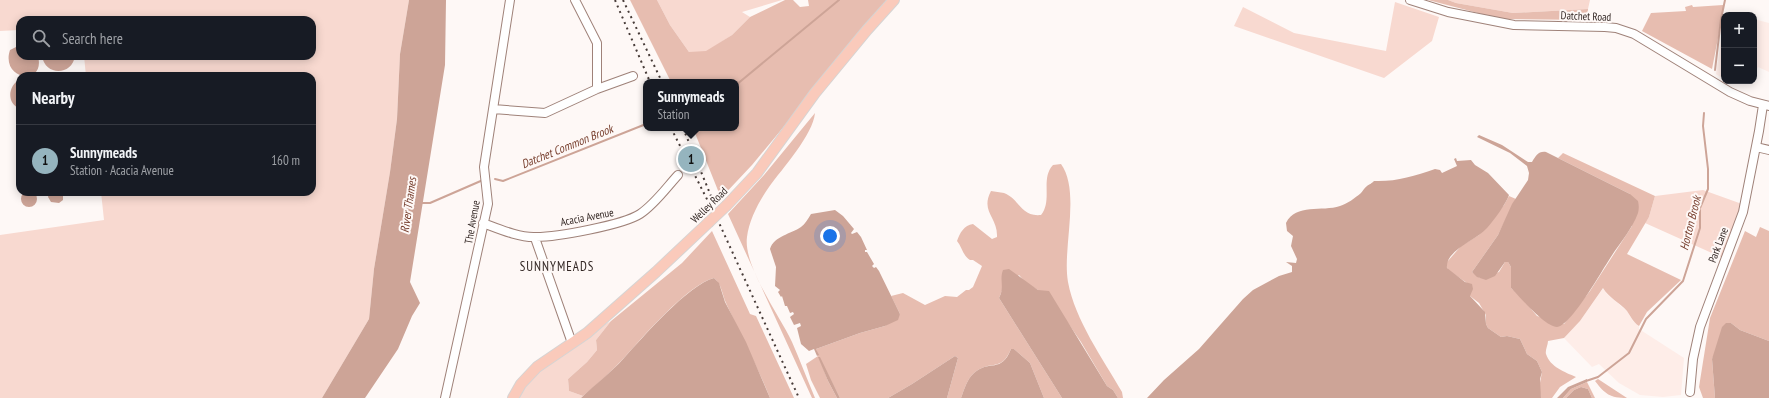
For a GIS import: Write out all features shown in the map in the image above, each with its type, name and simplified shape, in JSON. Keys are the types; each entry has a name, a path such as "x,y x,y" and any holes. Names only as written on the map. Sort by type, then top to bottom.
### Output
{"main road":[{"name":"Welley Road","path":"513,398 521,384 537,367 587,332 628,298 727,205 757,174 819,89 867,30 894,0"}],"street":[{"name":"The Avenue","path":"445,398 488,204 484,167 510,0"},
{"path":"575,0 597,44 597,89"},
{"name":"Datchet Road","path":"1410,0 1448,12 1514,25 1616,28 1634,34 1730,92 1750,102 1766,106"},
{"path":"493,110 545,113 597,89 633,76"},
{"name":"Park Lane","path":"1690,392 1693,359 1700,327 1743,212 1760,126 1766,106"},
{"path":"1760,126 1769,117"},
{"path":"1756,147 1769,150"},
{"name":"Acacia Avenue","path":"484,223 506,231 535,238 626,221 639,214 652,204 678,175"},
{"path":"535,238 572,342"}],"shaded area":[{"path":"0,0 409,0 400,54 397,119 374,269 369,319 322,398 0,398 0,235 104,220 101,196 316,196 316,72 86,72 84,60 316,60 316,16 16,16 16,30 0,31"},
{"path":"630,0 657,0 670,25 689,52 706,51 732,35 750,17 785,0 793,0 800,7 809,6 808,0 889,0 752,165 721,198 694,131 739,131 739,79 670,79"},
{"path":"657,0 782,0 742,12 750,17 732,35 706,52 689,52 670,25"},
{"path":"1428,0 1448,0 1456,3 1513,13 1588,9 1587,20 1501,19"},
{"path":"1448,0 1590,0 1588,9 1513,13 1456,3"},
{"path":"1395,2 1439,17 1432,41 1384,78 1234,26 1243,7 1294,33 1386,51"},
{"path":"1692,5 1693,7 1723,5 1712,69 1642,31 1651,13 1686,11 1685,7"},
{"path":"1757,20 1769,23 1769,72 1758,67 1757,69"},
{"path":"1721,40 1721,77 1716,74"},
{"path":"815,113 813,122 803,141 765,192 752,217 747,237 747,249 756,275 728,214 764,175"},
{"path":"1563,153 1655,196 1649,217 1627,254 1681,280 1647,312 1639,326 1627,311 1608,295 1603,288 1580,321 1564,338 1548,341 1546,354 1548,359 1554,366 1576,377 1560,387 1552,398 1541,398 1539,388 1542,372 1537,361 1527,354 1520,339 1507,336 1501,337 1488,328 1486,324 1486,315 1479,303 1470,296 1467,283 1448,270 1446,265 1461,246 1479,235 1504,205 1509,196 1516,199 1498,235 1472,272 1480,278 1499,272 1505,262 1508,262 1511,267 1511,288 1522,298 1537,316 1564,324 1590,291 1632,226 1630,194 1558,158"},
{"path":"1061,164 1067,176 1070,189 1070,221 1067,253 1068,282 1083,325 1122,392 1123,398 1118,398 1113,390 1107,386 1068,323 1038,290 1026,283 1019,275 1003,288 999,298 1062,398 1044,398 1030,363 1014,349 1011,349 1003,361 980,369 974,373 968,381 961,398 947,398 958,358 955,356 888,398 840,398 819,357 828,381 837,398 820,398 811,380 806,364 818,356 816,349 860,333 885,326 900,314 891,296 903,293 925,305 945,296 957,297 973,287 982,266 973,260 970,260 964,254 957,241 963,230 967,226 973,224 992,239 997,237 997,230 988,210 987,204 991,191 1004,193 1014,199 1024,210 1029,213 1041,215 1046,203 1047,177 1049,171 1053,165"},
{"path":"1703,190 1742,204 1723,258 1645,223 1649,217 1655,196"},
{"path":"1760,227 1769,231 1769,341 1740,330 1731,323 1712,359 1715,398 1703,398 1699,387 1710,318 1745,231 1756,237"},
{"path":"712,231 750,314 756,316 794,398 770,398 720,287 714,278 703,283 679,301 653,326 614,369 583,396 569,391 568,379 587,362 597,350 596,340 611,321 682,263"},
{"path":"757,277 792,342 815,398 812,398"},
{"path":"1604,287 1607,294 1627,311 1633,321 1639,326 1639,329 1684,358 1681,395 1663,397 1640,395 1619,383 1599,364 1592,367 1564,338 1580,321"},
{"path":"611,321 596,340 597,350 587,362 568,379 569,391 583,396 581,398 513,398 532,375 544,364 585,336"},
{"path":"1598,379 1627,398 1616,397 1608,394 1595,381"},
{"path":"1587,382 1595,398 1592,398 1588,389 1581,387 1574,390 1566,398 1563,398 1571,389"}],"water":[{"name":"River Thames","path":"409,0 446,0 445,65 410,282 420,303 412,316 398,349 365,398 322,398 369,319 374,269 397,119 400,54"},
{"path":"16,47 16,60 38,60 39,66 36,72 16,72 11,68 9,60 10,50"},
{"path":"43,60 74,60 69,67 58,71 53,70 44,63"},
{"path":"16,82 16,107 12,103 10,94"},
{"path":"1479,135 1502,145 1528,162 1532,162 1539,153 1546,152 1630,194 1638,201 1638,213 1629,231 1577,309 1570,318 1557,327 1552,326 1540,317 1511,288 1511,267 1508,262 1505,262 1495,276 1486,280 1477,277 1472,272 1498,235 1512,204 1528,180 1529,173 1527,166 1510,153 1477,137"},
{"path":"1456,158 1457,161 1471,160 1475,165 1488,173 1509,195 1503,207 1487,228 1451,256 1447,268 1465,282 1472,284 1473,289 1470,296 1485,312 1486,324 1488,328 1501,337 1507,336 1520,339 1527,354 1537,361 1542,372 1540,379 1541,398 1147,398 1164,380 1199,349 1243,299 1253,290 1279,276 1292,272 1292,266 1286,262 1296,263 1297,259 1291,246 1293,236 1287,231 1286,223 1290,217 1303,210 1333,208 1343,205 1356,197 1374,181 1397,179 1435,169 1440,170 1442,173 1457,166 1454,159"},
{"path":"22,196 36,196 37,199 35,205 29,207 23,205 21,199"},
{"path":"63,196 63,200 59,203 51,202 48,197"},
{"path":"835,210 843,216 854,229 851,233 857,232 861,237 867,250 865,250 865,252 867,252 874,264 872,266 874,268 876,267 879,271 900,314 898,320 885,326 860,333 816,349 819,355 817,356 814,349 809,351 801,344 797,328 801,326 800,323 794,325 790,317 794,314 793,312 790,313 787,306 785,306 782,296 781,297 778,292 780,290 775,286 776,267 770,249 779,238 802,226 811,214"},
{"path":"1009,269 1038,290 1049,291 1107,386 1113,390 1118,398 1062,398 999,298 1002,291 1003,270"},
{"path":"714,278 719,283 725,302 746,342 770,398 581,398 608,374 679,301 692,290"},
{"path":"1726,323 1731,323 1740,330 1769,341 1769,398 1715,398 1712,359 1722,327"},
{"path":"1011,349 1014,349 1030,363 1044,398 961,398 968,381 974,373 985,367 999,364 1007,357"},
{"path":"955,356 958,358 947,398 888,398 912,384"},
{"path":"818,357 820,357 840,398 837,398"},
{"path":"1587,379 1587,382 1571,389 1563,398 1557,398 1568,387"},
{"path":"1581,387 1588,389 1592,398 1566,398 1574,390"}],"waterway":[{"name":"Datchet Common Brook","path":"739,83 839,0"},
{"name":"Horton Brook","path":"1715,70 1721,19 1725,0"},
{"name":"Horton Brook","path":"1586,381 1598,377 1629,353 1646,319 1683,281 1700,228 1700,208 1708,189 1708,169 1703,126 1704,113"},
{"name":"Datchet Common Brook","path":"495,179 503,181 643,125"},
{"name":"Datchet Common Brook","path":"422,203 430,203 483,180"}],"railway":[{"path":"615,0 649,79"},
{"path":"623,0 661,79"},
{"path":"673,131 720,225 799,398"},
{"path":"684,131 711,196"}],"place":[{"name":"Sunnymeads","path":"691,159"}],"district":[{"name":"SUNNYMEADS","path":"557,266"}]}
